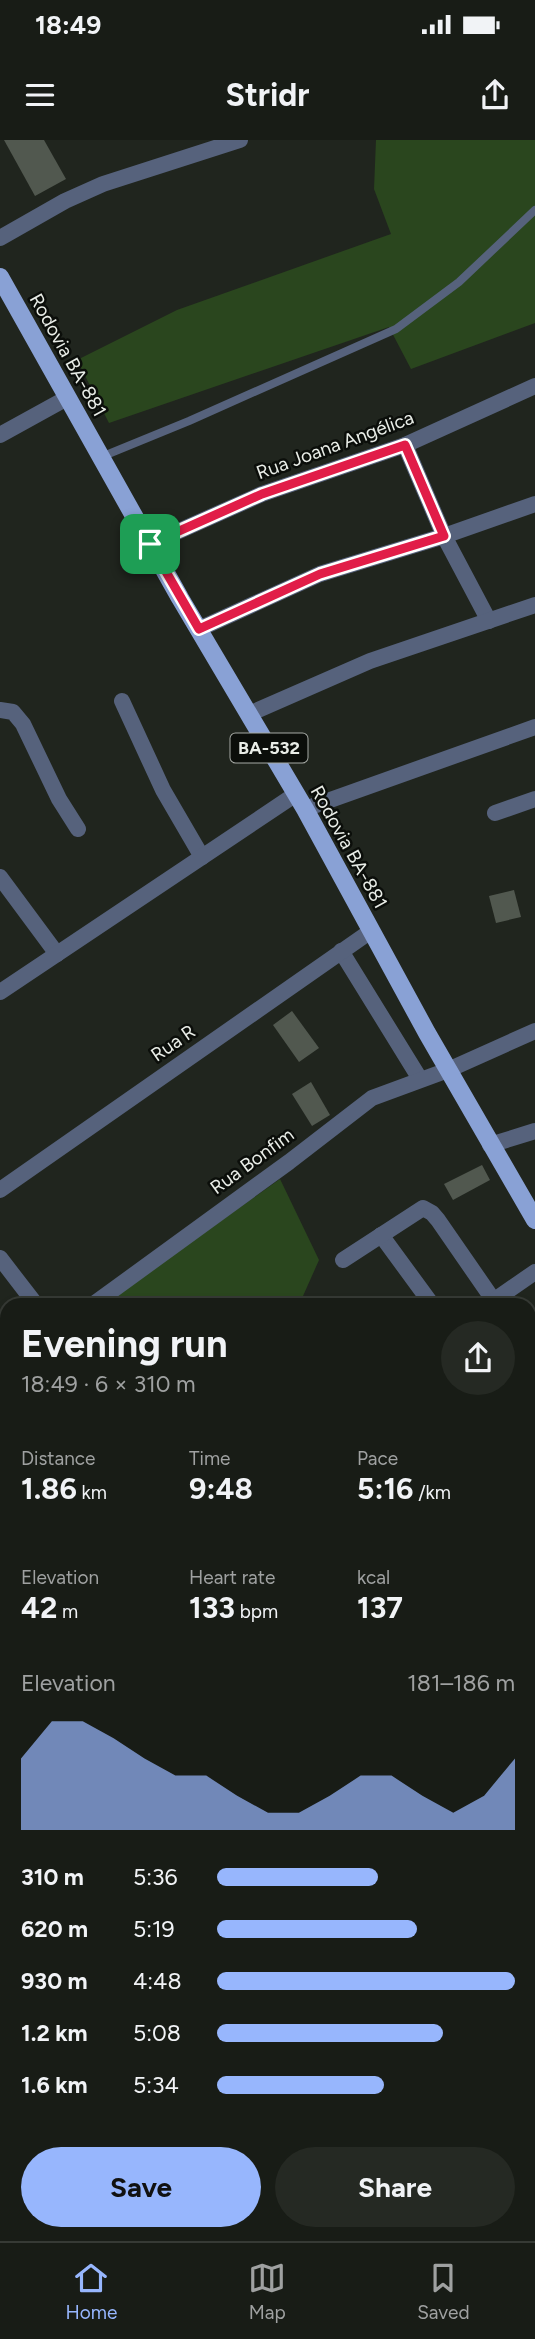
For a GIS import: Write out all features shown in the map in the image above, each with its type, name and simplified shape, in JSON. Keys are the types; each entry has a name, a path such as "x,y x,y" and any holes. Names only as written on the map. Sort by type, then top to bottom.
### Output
{"main road":[{"name":"Rodovia BA-881","path":"0,277 535,1220"}],"street":[{"path":"0,238 65,201 103,184 240,140"},
{"name":"Rua Joana Angélica","path":"150,544 262,494 405,445 535,386"},
{"path":"0,435 67,398"},
{"path":"405,445 444,536 489,621"},
{"path":"199,629 320,574 444,536 535,504"},
{"path":"249,714 370,661 535,605"},
{"path":"122,701 163,790 202,857"},
{"path":"0,710 13,712 23,724 59,799 78,829"},
{"path":"0,992 202,857 300,802 535,727"},
{"path":"495,813 535,799"},
{"path":"0,877 57,954"},
{"name":"Rua R","path":"0,1190 371,931"},
{"path":"341,951 419,1079"},
{"name":"Rua Bonfim","path":"102,1298 372,1098 448,1070 535,1031"},
{"path":"490,1144 535,1131"},
{"path":"343,1260 425,1208 433,1215 487,1298"},
{"path":"381,1235 427,1298"},
{"path":"0,1258 31,1298"},
{"path":"497,1298 535,1272"}],"lane":[{"path":"101,457 396,329 459,282 535,211"}],"green space":[{"path":"376,140 535,140 535,323 411,369 389,327 109,423 77,360 177,310 391,234 374,189"},
{"path":"280,1179 319,1260 302,1298 112,1298"}],"building":[{"path":"4,140 44,140 66,179 35,196"},
{"path":"514,890 521,917 496,923 489,896"},
{"path":"292,1011 319,1048 299,1062 273,1025"},
{"path":"311,1082 330,1115 312,1126 292,1094"},
{"path":"482,1165 490,1180 453,1200 444,1184"}],"route":[{"path":"405,445 444,536 320,574 199,629 150,544 262,494 405,445"}]}
